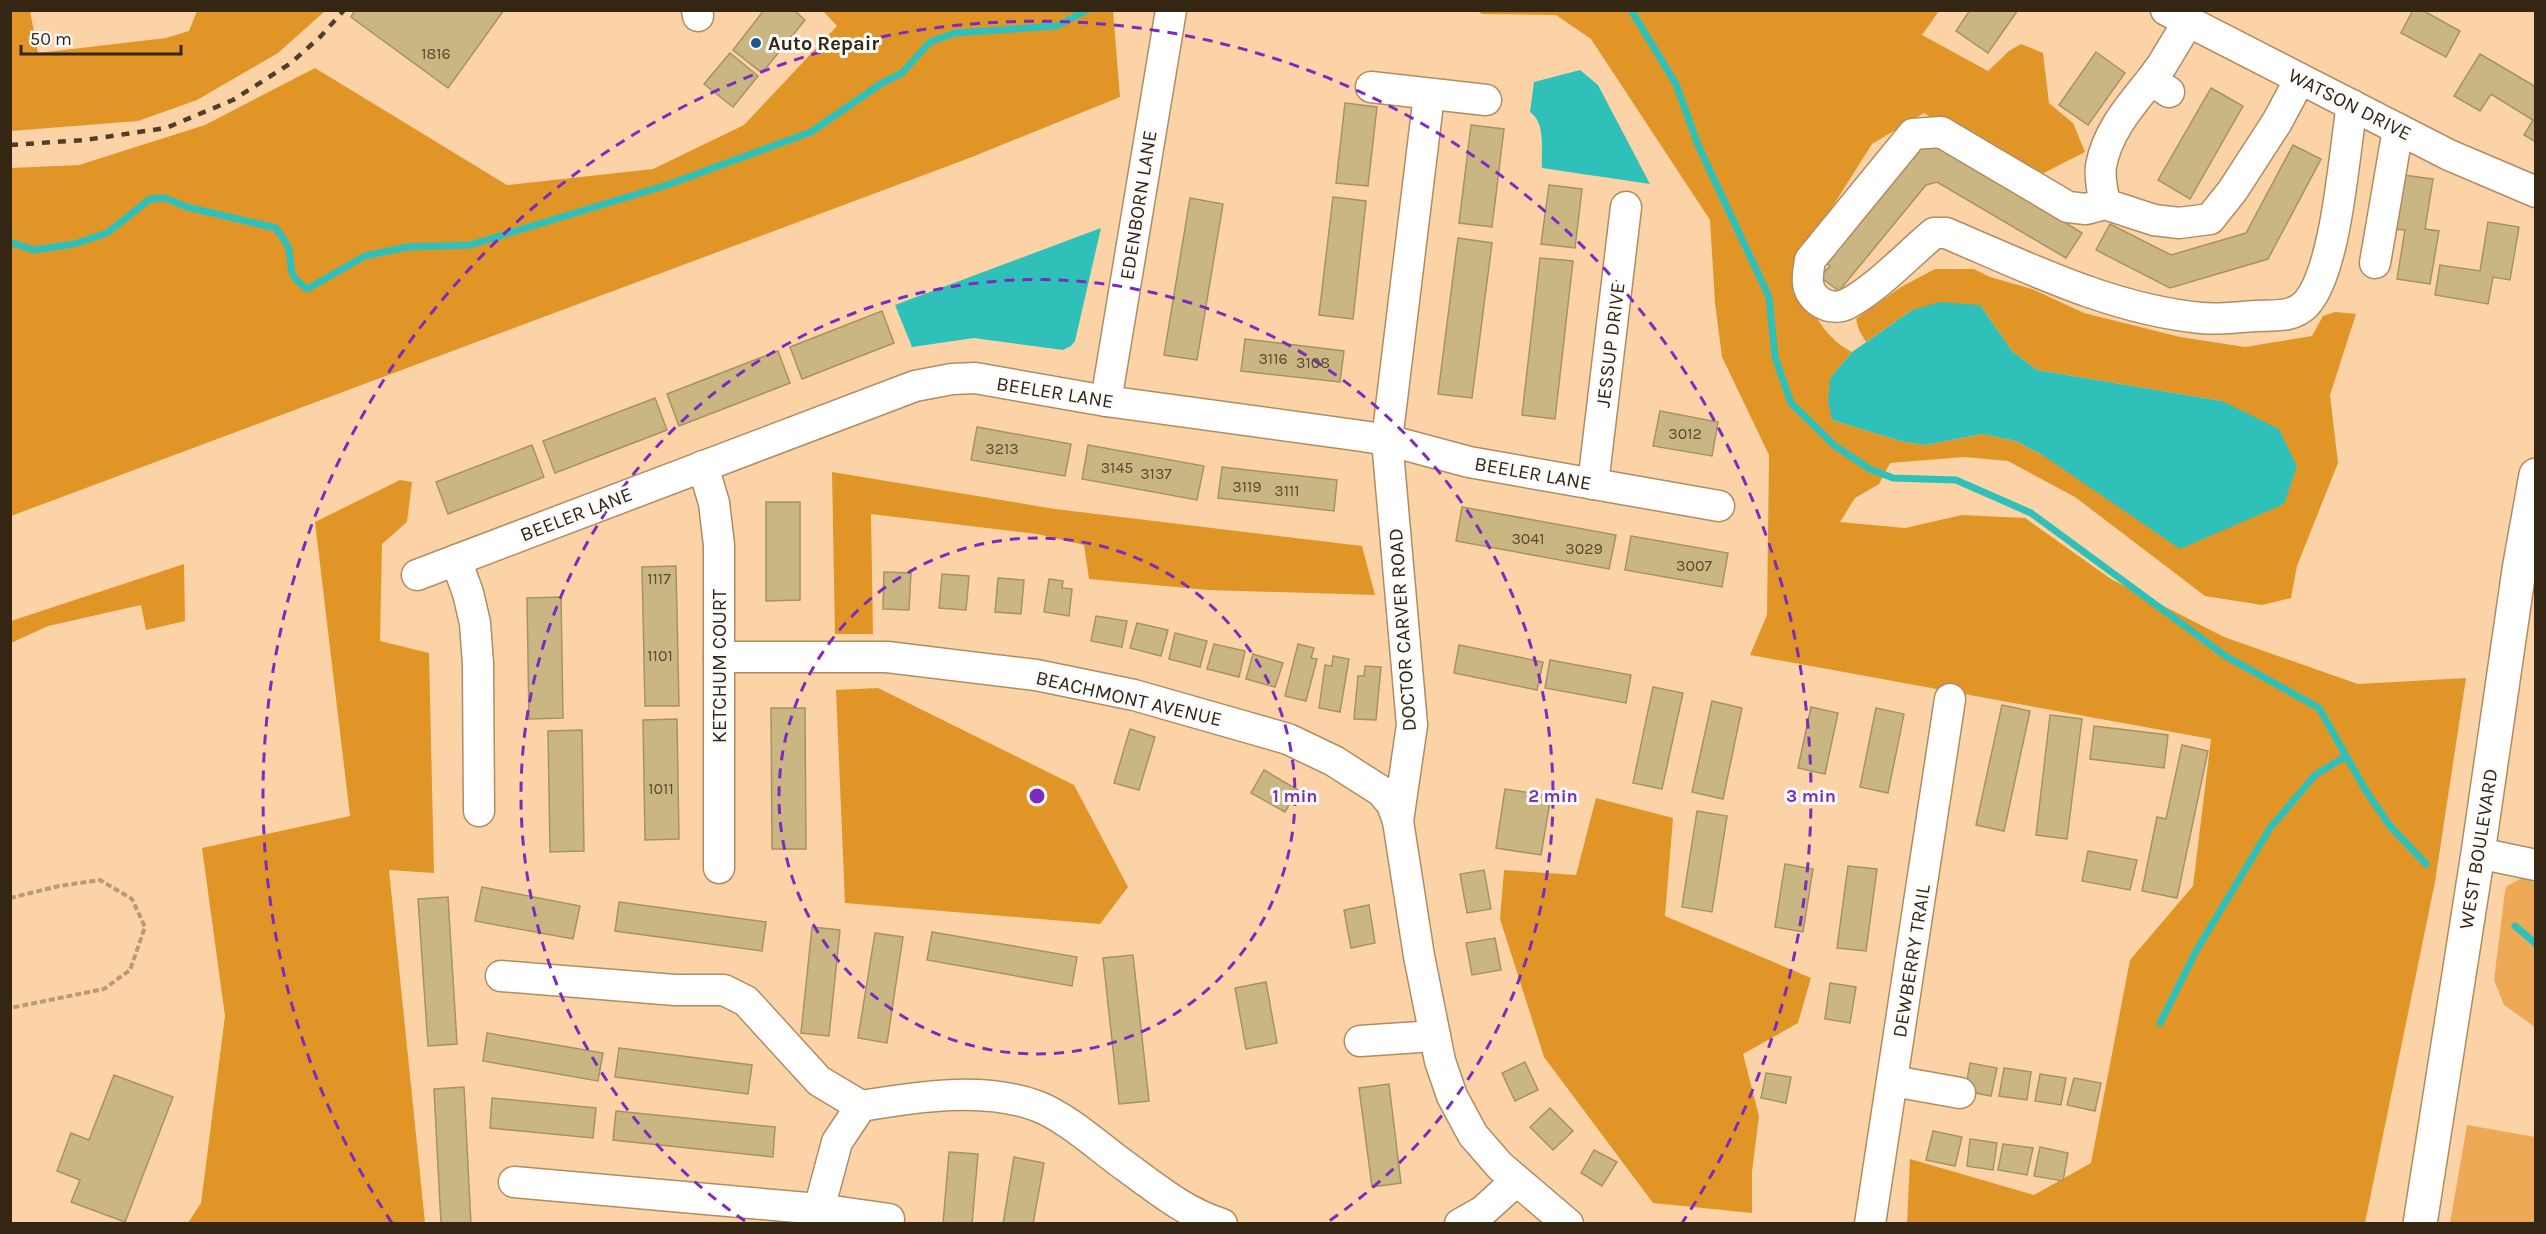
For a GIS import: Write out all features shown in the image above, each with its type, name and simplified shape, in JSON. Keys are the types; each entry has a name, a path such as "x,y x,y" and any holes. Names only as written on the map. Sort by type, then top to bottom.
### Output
{"main road":[{"name":"WEST BOULEVARD","path":"2420,1224 2478,853 2519,570 2535,483"}],"street":[{"name":"EDENBORN LANE","path":"1106,400 1171,10"},
{"name":"WATSON DRIVE","path":"2177,16 2449,155 2535,192"},
{"path":"2105,204 2101,168 2109,140 2124,114 2160,86 2162,65 2177,16"},
{"path":"2300,79 2271,132 2233,190 2210,219 2179,223 2154,220 2105,204 2086,209 2068,207 1941,132 1913,134 1810,260 1808,285 1815,299 1828,307 1845,305 1877,282 1934,233 1946,233 2072,288 2148,310 2202,319 2291,314 2305,305 2315,292 2332,239 2352,105"},
{"path":"1371,87 1486,100"},
{"name":"DOCTOR CARVER ROAD","path":"1429,95 1387,440 1412,725 1398,821 1417,946 1440,1061 1452,1096 1468,1125 1500,1166 1568,1224"},
{"path":"2375,263 2398,129"},
{"name":"JESSUP DRIVE","path":"1593,484 1626,207"},
{"name":"BEELER LANE","path":"417,575 915,386 952,379 975,378 1106,400 1387,440 1469,462 1719,506"},
{"name":"KETCHUM COURT","path":"703,466 717,518 718,868"},
{"path":"456,560 475,623 478,664 479,811"},
{"name":"BEACHMONT AVENUE","path":"719,657 887,657 1036,675 1134,695 1288,739 1334,761 1381,791 1392,804 1398,821"},
{"name":"DEWBERRY TRAIL","path":"1870,1224 1950,699"},
{"path":"2478,853 2535,865"},
{"path":"501,976 675,990 724,990 746,1001 819,1081 861,1106 941,1094 1013,1099 1039,1107 1062,1120 1172,1214 1204,1218 1222,1224"},
{"path":"1360,1041 1435,1036"},
{"path":"1893,1081 1960,1094"},
{"path":"819,1209 837,1142 861,1106"},
{"path":"1460,1224 1483,1211 1516,1181"},
{"path":"514,1182 819,1209 889,1219"}],"path":[{"path":"10,898 59,886 100,880 132,899 145,927 130,970 104,989 10,1008"}],"shaded area":[{"path":"11,10 30,11 38,53 166,38 189,31 197,11 325,11 278,53 197,100 138,121 11,131"},
{"path":"823,11 1113,11 1120,97 972,157 11,516 11,168 79,165 205,125 315,68 507,185 653,169 744,125 837,26"},
{"path":"1477,11 1939,11 1922,35 1988,71 2009,51 2021,44 2043,53 2049,103 2073,123 2085,152 2032,179 1924,113 1872,144 1792,271 1823,327 1831,337 1852,352 1830,378 1832,420 1904,442 1926,445 1982,434 2016,441 2044,456 2222,401 2037,370 2012,351 1980,305 1912,310 1866,342 1856,319 1901,287 1935,269 1974,269 1990,277 2032,289 2084,313 2180,337 2245,347 2312,336 2323,316 2335,312 2356,314 2330,395 2338,463 2297,566 2291,598 2262,605 2205,596 2075,497 2008,461 1964,457 1890,463 1879,484 1855,498 1840,522 1905,528 1962,515 2025,518 2111,579 2224,637 2358,684 2466,678 2435,882 2365,1223 1907,1223 1910,1159 2034,1195 2091,1163 2130,960 2193,886 2211,739 1750,655 1767,615 1769,455 1722,357 1715,303 1710,220 1591,39 1556,15 1482,14"},
{"path":"832,472 1055,509 1362,546 1375,595 1208,590 1089,579 1084,545 1037,534 871,514 873,634 835,634"},
{"path":"400,480 412,482 407,522 382,544 380,641 429,653 434,873 389,870 425,1223 188,1223 201,1203 225,1016 202,848 350,816 315,522"},
{"path":"184,564 185,621 146,630 141,605 48,626 11,643 11,621"},
{"path":"878,688 1074,785 1128,887 1100,924 845,903 836,690"},
{"path":"1596,798 1673,818 1665,916 1811,978 1798,1023 1743,1054 1759,1116 1752,1172 1752,1213 1653,1203 1544,1057 1500,919 1504,870 1576,875"},
{"path":"2524,877 2535,883 2535,1027 2504,1005 2494,980 2505,891 2507,886"},
{"path":"2467,1125 2535,1137 2535,1223 2450,1223"}],"water":[{"path":"1580,70 1598,85 1650,184 1542,168 1541,130 1530,112 1534,82"},
{"path":"1101,228 1075,341 1071,346 1063,350 974,338 912,347 895,305"},
{"path":"1940,302 1980,305 2012,351 2037,370 2222,401 2279,429 2297,466 2284,504 2180,549 2044,456 2016,441 1982,434 1926,445 1904,442 1832,420 1828,401 1830,378 1852,352 1912,310"}],"building":[{"path":"355,10 504,10 448,88 351,17"},
{"path":"764,10 794,10 805,20 762,73 733,50"},
{"path":"1970,10 2018,10 1988,53 1956,31"},
{"path":"2413,10 2422,10 2460,31 2446,57 2401,33"},
{"path":"2096,52 2125,73 2088,125 2059,105"},
{"path":"730,53 758,76 733,107 704,84"},
{"path":"2480,54 2536,87 2536,142 2524,135 2533,120 2491,94 2480,111 2454,96"},
{"path":"2211,88 2243,106 2190,199 2158,180"},
{"path":"1345,103 1377,107 1368,186 1336,183"},
{"path":"1471,125 1504,129 1492,227 1459,223"},
{"path":"1936,142 2082,233 2066,258 1937,182 1926,185 1839,291 1820,277 1830,266 1824,261 1915,148"},
{"path":"2293,145 2321,159 2268,259 2170,288 2096,250 2110,224 2171,255 2246,233"},
{"path":"2403,175 2433,179 2425,229 2439,231 2430,284 2397,279 2405,230 2394,229"},
{"path":"1549,185 1582,189 1575,248 1541,244"},
{"path":"1333,197 1366,201 1353,319 1319,315"},
{"path":"1190,198 1223,204 1197,360 1164,355"},
{"path":"2488,222 2519,227 2510,280 2493,277 2488,304 2435,295 2440,265 2480,271"},
{"path":"1458,238 1492,243 1472,398 1438,394"},
{"path":"1540,258 1573,261 1555,419 1522,415"},
{"path":"882,311 894,343 802,379 790,347"},
{"path":"1245,339 1344,351 1340,382 1241,371"},
{"path":"778,351 790,383 679,426 667,394"},
{"path":"655,398 667,430 555,473 543,441"},
{"path":"1660,411 1718,422 1712,456 1653,446"},
{"path":"977,427 1071,444 1065,476 971,460"},
{"path":"532,445 544,477 448,514 436,482"},
{"path":"1088,445 1204,466 1197,500 1082,479"},
{"path":"1222,467 1337,480 1334,511 1218,498"},
{"path":"766,502 800,502 800,600 766,601"},
{"path":"1462,507 1616,535 1609,569 1456,541"},
{"path":"1631,536 1728,553 1722,587 1625,570"},
{"path":"676,566 679,706 645,706 642,567"},
{"path":"884,572 911,573 909,610 883,609"},
{"path":"942,574 969,576 966,610 939,608"},
{"path":"998,578 1024,580 1021,614 995,612"},
{"path":"1049,579 1063,581 1062,588 1072,589 1069,616 1044,612"},
{"path":"561,597 563,718 529,719 527,598"},
{"path":"1096,616 1127,621 1122,647 1091,641"},
{"path":"1137,623 1168,630 1161,656 1130,648"},
{"path":"1175,633 1207,641 1200,667 1169,659"},
{"path":"1214,644 1245,651 1239,677 1207,669"},
{"path":"1298,644 1314,648 1311,658 1317,659 1306,701 1285,696"},
{"path":"1459,645 1543,662 1537,690 1454,673"},
{"path":"1253,654 1283,663 1275,687 1246,679"},
{"path":"1333,656 1349,659 1340,712 1319,708 1325,665 1332,666"},
{"path":"1550,660 1631,675 1626,703 1545,688"},
{"path":"1365,666 1381,667 1376,720 1354,719 1358,676 1364,676"},
{"path":"1653,687 1683,693 1662,789 1633,783"},
{"path":"1712,701 1742,708 1723,799 1692,792"},
{"path":"2002,705 2030,711 2004,831 1976,825"},
{"path":"1811,707 1838,713 1825,774 1798,768"},
{"path":"771,708 805,708 806,849 772,849"},
{"path":"1876,708 1904,714 1888,793 1860,787"},
{"path":"2050,715 2082,719 2067,839 2036,835"},
{"path":"677,719 679,839 645,840 643,720"},
{"path":"2094,726 2168,735 2164,768 2090,759"},
{"path":"1130,729 1155,737 1139,790 1114,783"},
{"path":"582,730 584,851 550,852 548,731"},
{"path":"2182,745 2208,751 2177,898 2142,891 2157,817 2166,819"},
{"path":"1264,770 1298,790 1285,812 1251,793"},
{"path":"1505,789 1551,796 1541,855 1496,848"},
{"path":"1697,811 1727,816 1712,912 1682,907"},
{"path":"2088,851 2137,860 2130,890 2082,881"},
{"path":"1785,864 1813,869 1803,932 1775,927"},
{"path":"1848,866 1877,869 1866,951 1837,948"},
{"path":"1484,870 1491,909 1467,913 1460,874"},
{"path":"482,887 580,906 573,939 475,921"},
{"path":"448,897 457,1044 428,1046 418,899"},
{"path":"619,902 766,922 762,951 615,931"},
{"path":"1369,905 1375,943 1351,948 1344,910"},
{"path":"812,927 840,930 829,1036 801,1033"},
{"path":"932,932 1077,957 1072,986 927,960"},
{"path":"875,933 903,937 887,1043 858,1038"},
{"path":"1495,938 1501,970 1472,975 1466,943"},
{"path":"1133,955 1149,1101 1119,1104 1103,958"},
{"path":"1266,982 1277,1043 1246,1049 1235,988"},
{"path":"1830,983 1856,987 1850,1023 1825,1019"},
{"path":"487,1033 603,1053 598,1081 483,1061"},
{"path":"619,1048 752,1065 748,1094 615,1077"},
{"path":"1525,1062 1538,1090 1515,1101 1502,1073"},
{"path":"1970,1063 1997,1068 1991,1096 1965,1091"},
{"path":"2004,1068 2031,1072 2027,1100 1999,1096"},
{"path":"1766,1073 1791,1077 1786,1103 1761,1098"},
{"path":"2040,1074 2066,1078 2061,1105 2035,1101"},
{"path":"114,1075 173,1097 125,1222 71,1202 80,1180 57,1171 71,1133 89,1140"},
{"path":"2074,1078 2101,1083 2095,1111 2067,1105"},
{"path":"1389,1084 1401,1183 1372,1187 1359,1088"},
{"path":"464,1087 471,1224 441,1224 434,1089"},
{"path":"492,1098 596,1108 593,1138 490,1128"},
{"path":"1550,1108 1573,1131 1553,1150 1530,1127"},
{"path":"616,1111 775,1127 773,1157 613,1140"},
{"path":"1933,1131 1962,1137 1955,1166 1926,1160"},
{"path":"1970,1139 1997,1143 1993,1170 1967,1166"},
{"path":"2003,1144 2033,1148 2027,1175 1998,1170"},
{"path":"2040,1147 2068,1153 2063,1181 2034,1176"},
{"path":"1594,1150 1617,1162 1602,1186 1581,1173"},
{"path":"949,1152 978,1154 972,1224 943,1224"},
{"path":"1014,1157 1044,1163 1033,1224 1003,1224"}],"waterway":[{"path":"10,242 34,250 74,244 107,233 150,199 165,198 187,207 276,228 288,247 293,275 307,289 365,256 407,247 470,245 667,185 811,132 882,83 902,73 930,42 955,33 1057,26 1087,10"},
{"path":"1631,10 1676,84 1698,145 1769,297 1775,357 1791,403 1835,446 1870,469 1893,478 1956,480 2031,513 2227,657 2319,708 2366,791 2390,826 2426,864"},
{"path":"2160,1023 2196,951 2270,828 2315,775 2346,756"},
{"path":"2515,926 2536,944"}],"railway":[{"path":"10,145 85,140 166,128 233,100 291,63 321,36 344,10"}],"place":[{"name":"Auto Repair","path":"756,43"}]}
